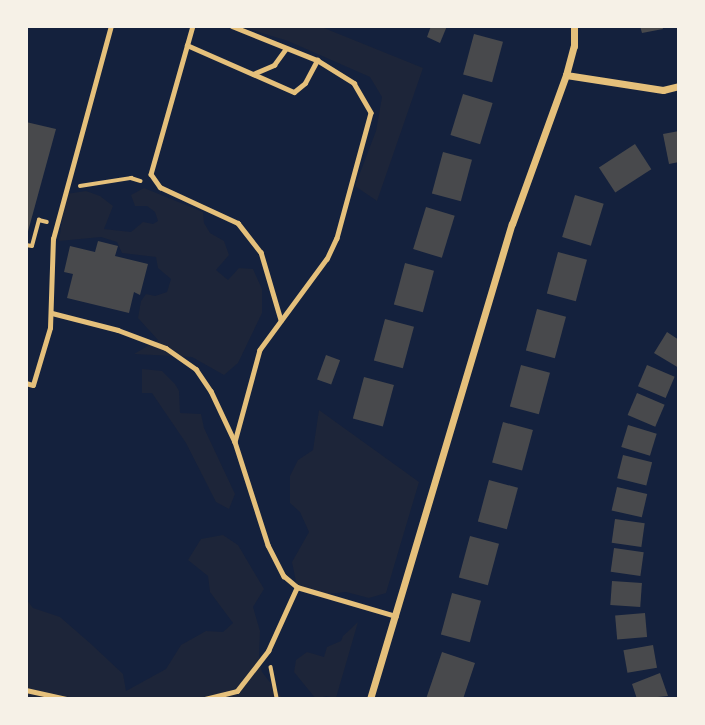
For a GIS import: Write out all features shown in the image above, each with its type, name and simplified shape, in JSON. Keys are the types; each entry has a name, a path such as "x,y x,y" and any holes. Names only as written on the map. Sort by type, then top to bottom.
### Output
{"street":[{"path":"370,699 512,224 566,75 574,46 574,26"},
{"path":"566,75 663,90 679,86"}],"lane":[{"path":"26,383 33,385 51,313 53,239 64,189 111,26"},
{"path":"193,26 151,174 160,187 238,223 261,252 281,320"},
{"path":"232,26 285,50 317,60 354,83 371,113 337,238 327,259 260,350 235,442"},
{"path":"187,45 294,92 305,83 317,60"},
{"path":"253,74 274,65 285,50"},
{"path":"51,313 118,330 166,348 196,369 211,391 235,442 268,545 284,576 297,587 396,616"},
{"path":"205,699 237,691 268,651 297,587"},
{"path":"26,690 67,699"}],"path":[{"path":"64,189 131,178 160,187"},
{"path":"26,245 32,246 39,220"},
{"path":"268,651 277,699"}],"shaded area":[{"path":"240,26 319,26 423,68 377,201 355,186 376,131 382,97 370,77 288,41"},
{"path":"144,188 203,212 204,223 210,233 224,241 229,255 216,270 228,280 239,268 253,269 262,289 262,313 238,363 224,375 192,357 134,354 158,340 138,318 141,301 146,294 155,296 167,292 171,279 158,268 156,257 122,253 117,242 101,237 59,241 66,194 86,191 100,196 113,206 104,229 131,232 143,222 153,224 158,221 155,212 147,206 135,206 131,195"},
{"path":"142,369 162,371 175,384 179,391 180,413 201,414 204,428 235,494 229,509 216,502 186,443 152,393 142,393"},
{"path":"319,410 419,482 386,593 369,598 346,592 327,594 297,587 292,562 309,532 300,512 290,503 290,476 298,460 313,450"},
{"path":"223,535 238,545 264,589 253,607 260,631 259,659 262,672 283,699 26,699 26,599 33,608 60,617 91,644 123,674 126,691 166,669 181,645 206,631 223,632 233,623 210,592 208,576 188,560 201,539"},
{"path":"358,622 336,698 326,696 316,699 294,672 296,660 307,652 324,657 327,647 341,641"}],"building":[{"path":"431,26 447,26 440,43 427,37"},
{"path":"640,26 662,26 663,29 642,33"},
{"path":"474,34 503,42 492,82 463,75"},
{"path":"463,94 493,103 480,144 450,135"},
{"path":"26,122 56,129 27,235 26,235"},
{"path":"679,131 679,162 669,164 663,134"},
{"path":"635,144 651,169 615,193 599,167"},
{"path":"443,152 472,160 461,201 432,194"},
{"path":"575,195 604,204 591,246 562,237"},
{"path":"426,207 455,216 442,258 413,249"},
{"path":"98,241 118,246 115,256 148,264 140,295 134,292 129,313 67,298 73,274 64,272 70,246 95,252"},
{"path":"558,252 587,260 576,301 547,294"},
{"path":"405,263 434,271 423,312 394,305"},
{"path":"537,309 566,317 555,358 526,351"},
{"path":"385,319 414,327 403,368 374,361"},
{"path":"667,332 679,340 679,368 654,353"},
{"path":"326,355 340,360 331,385 317,379"},
{"path":"521,365 550,373 539,414 510,407"},
{"path":"647,365 675,377 666,398 638,386"},
{"path":"364,377 394,385 383,427 353,419"},
{"path":"637,393 665,405 655,427 628,415"},
{"path":"503,422 533,430 522,471 492,463"},
{"path":"628,425 657,434 650,456 621,447"},
{"path":"623,455 652,462 646,486 617,478"},
{"path":"489,480 518,488 507,529 478,522"},
{"path":"617,487 647,494 642,517 612,510"},
{"path":"615,519 645,523 641,547 612,543"},
{"path":"470,536 499,544 488,585 459,578"},
{"path":"614,548 644,552 640,576 611,572"},
{"path":"612,581 642,583 640,607 610,605"},
{"path":"452,593 481,601 470,642 441,635"},
{"path":"645,613 647,637 617,640 615,616"},
{"path":"653,645 657,668 627,673 623,650"},
{"path":"442,652 475,663 463,699 426,699"},
{"path":"660,673 668,696 637,699 632,684"}]}
